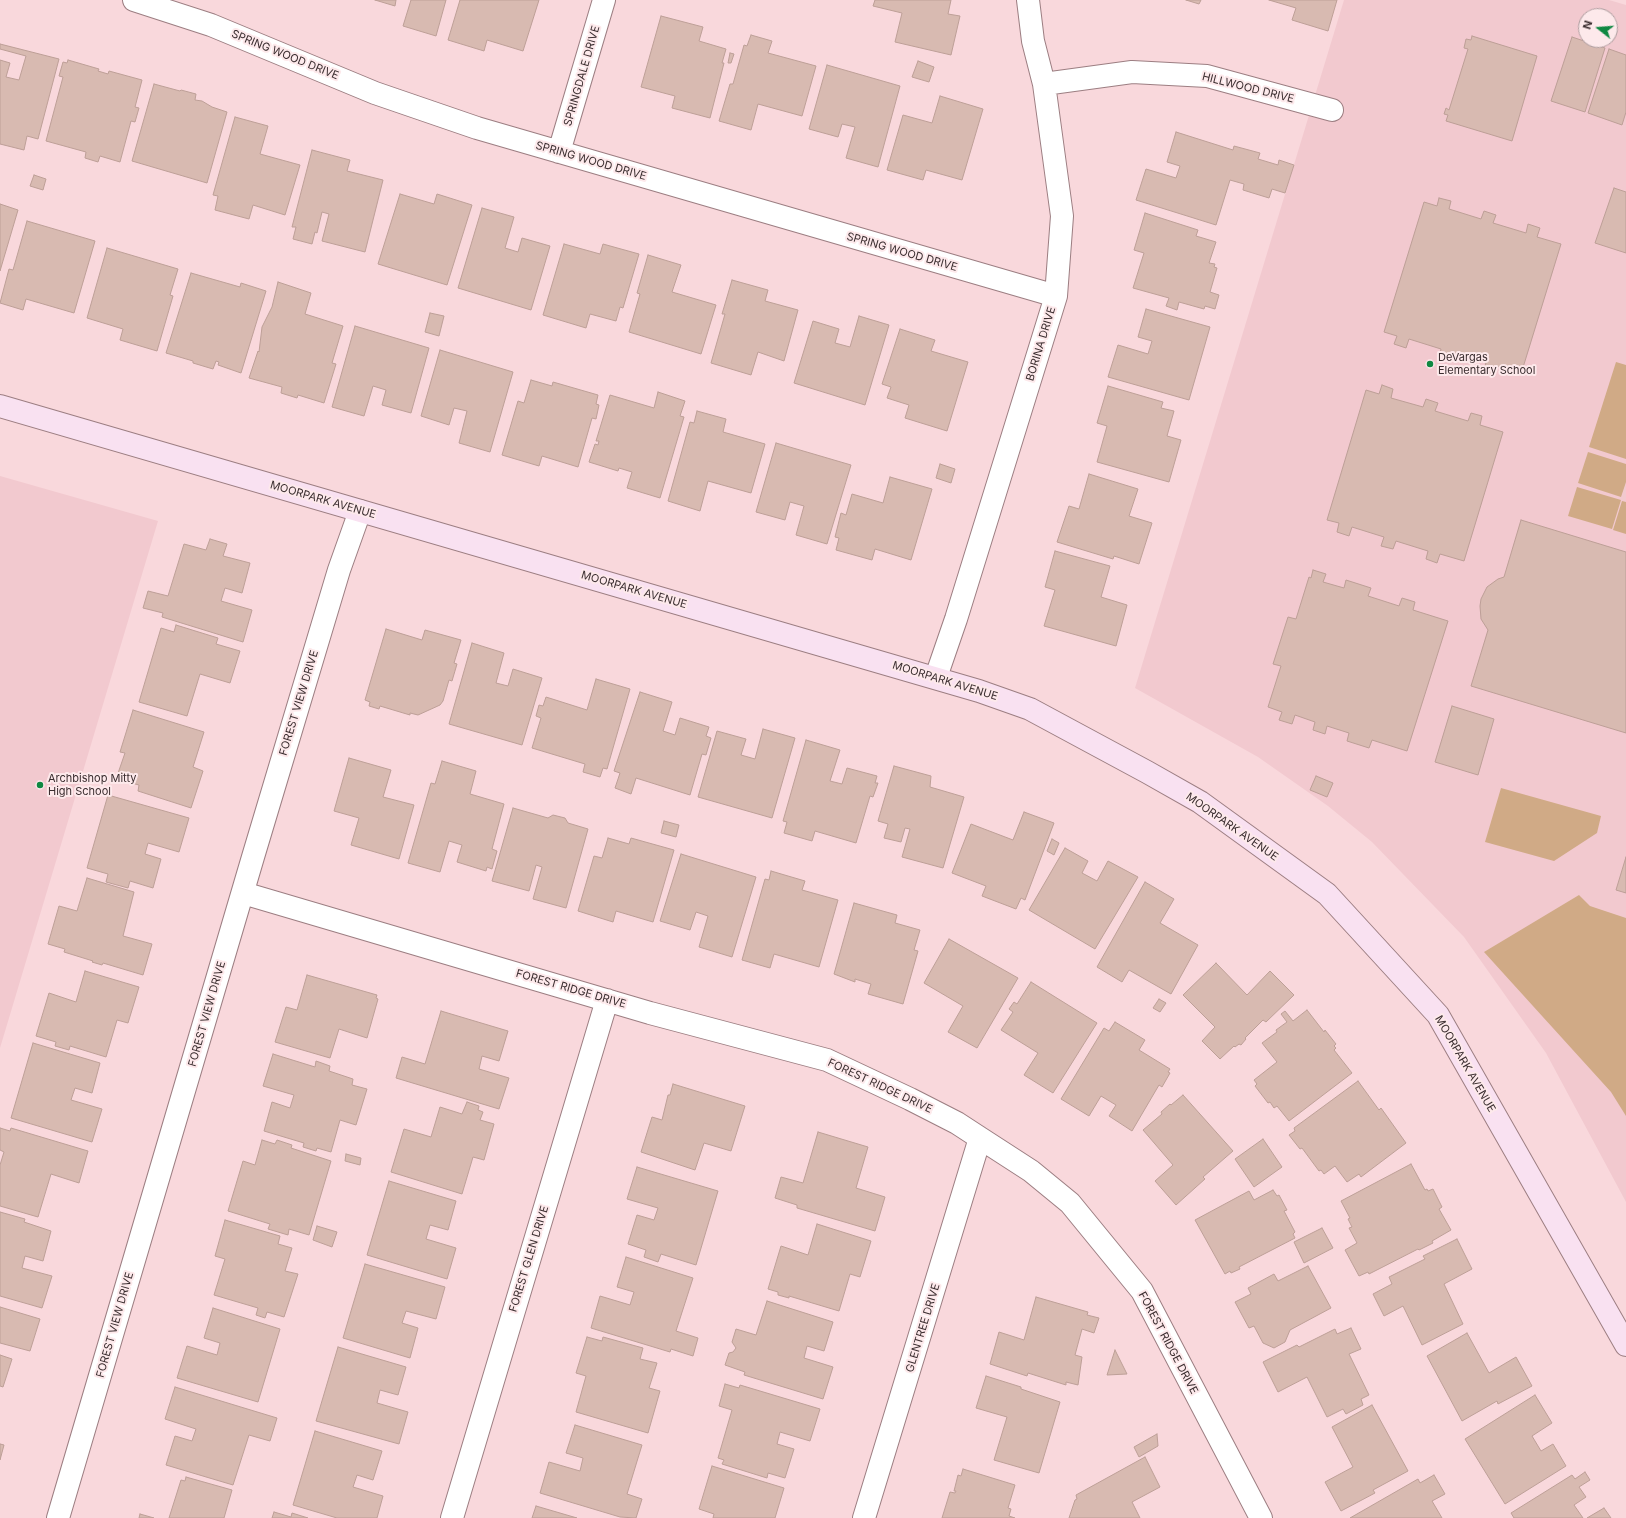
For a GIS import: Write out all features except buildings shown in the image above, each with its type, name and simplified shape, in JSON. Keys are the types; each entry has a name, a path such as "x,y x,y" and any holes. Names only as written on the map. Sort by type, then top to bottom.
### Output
{"main road":[{"name":"MOORPARK AVENUE","path":"0,406 936,677 1030,709 1200,802 1327,894 1438,1015 1626,1345"}],"street":[{"name":"SPRING WOOD DRIVE","path":"134,0 211,25 375,93 477,128 1056,296"},
{"name":"SPRINGDALE DRIVE","path":"559,152 604,0"},
{"name":"BORINA DRIVE","path":"936,677 956,619 1056,296 1062,216 1044,84 1033,41 1028,0"},
{"name":"HILLWOOD DRIVE","path":"1044,84 1132,72 1207,76 1332,110"},
{"name":"FOREST VIEW DRIVE","path":"58,1518 338,573 360,511"},
{"name":"FOREST RIDGE DRIVE","path":"243,893 607,1000 827,1060 910,1099 980,1138 1031,1171 1070,1203 1142,1292 1261,1518"},
{"name":"FOREST GLEN DRIVE","path":"452,1518 607,1000"},
{"name":"GLENTREE DRIVE","path":"864,1518 980,1138"}],"shaded area":[{"name":"DeVargas Elementary School","path":"1344,0 1609,0 1626,5 1626,1202 1546,1053 1464,937 1372,842 1328,806 1258,757 1135,688"},
{"path":"1616,362 1626,365 1626,459 1589,447"},
{"path":"1588,452 1626,464 1626,482 1621,497 1578,483"},
{"name":"Archbishop Mitty High School","path":"0,476 158,521 0,1048"},
{"path":"1577,487 1621,500 1612,529 1568,516"},
{"path":"1622,501 1626,502 1626,534 1613,530"},
{"path":"1501,788 1601,816 1597,833 1554,861 1485,842"},
{"path":"1579,895 1590,906 1626,918 1626,1116 1611,1092 1484,952"}],"place":[{"name":"DeVargas Elementary School","path":"1430,364"},
{"name":"Archbishop Mitty High School","path":"40,785"}]}
